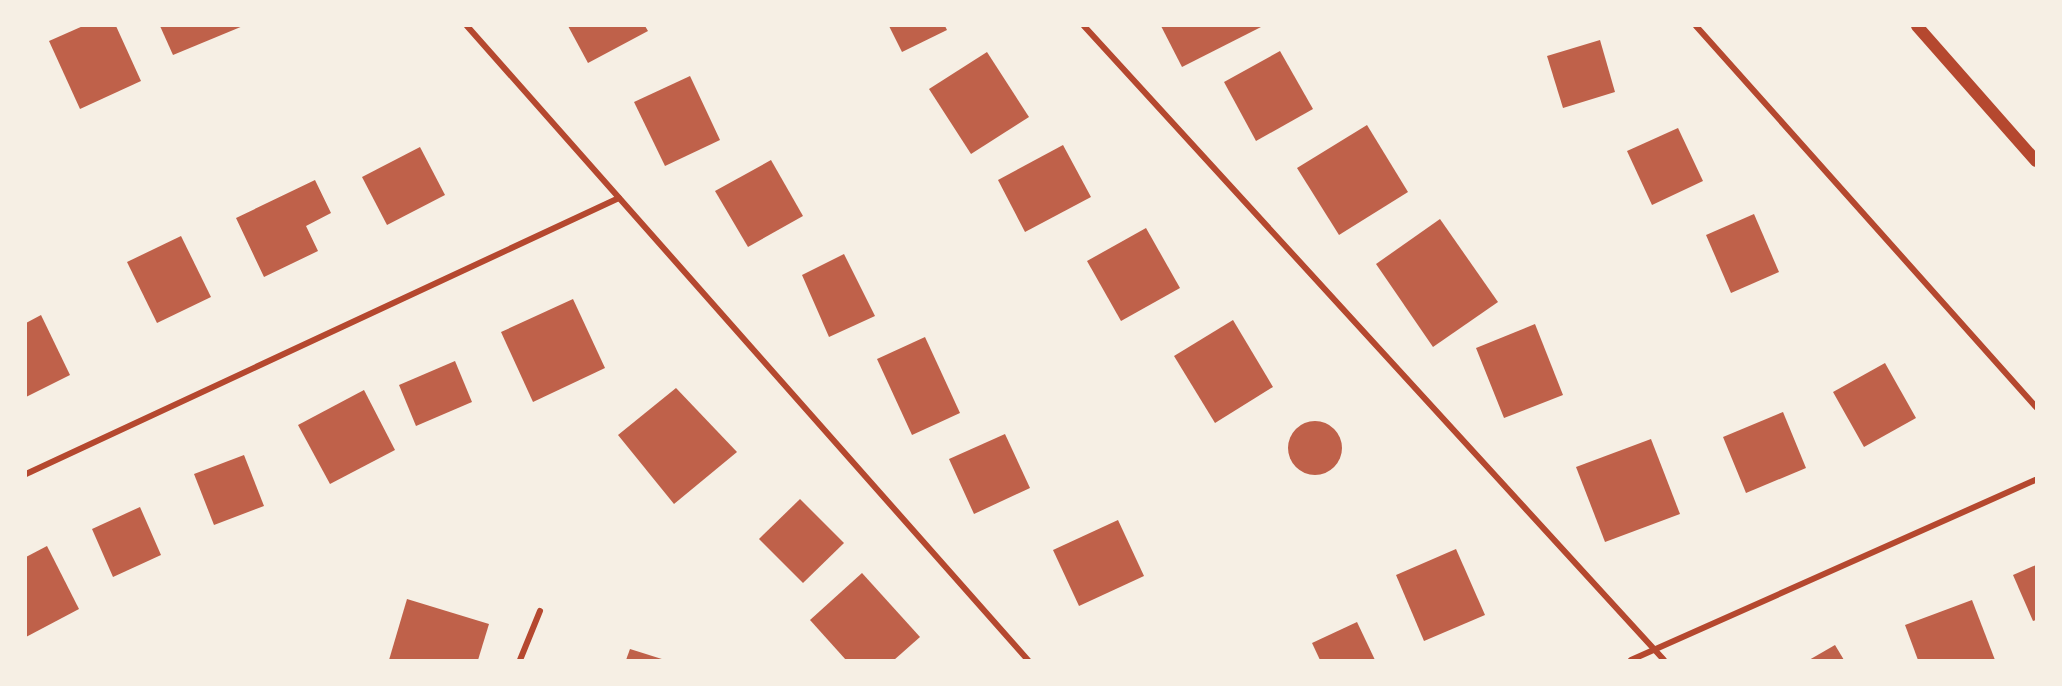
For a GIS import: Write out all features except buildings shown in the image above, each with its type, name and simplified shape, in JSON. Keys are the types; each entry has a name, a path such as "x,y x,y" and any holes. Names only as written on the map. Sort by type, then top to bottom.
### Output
{"main road":[{"path":"1917,26 2037,162"}],"street":[{"path":"467,26 1028,660"},
{"path":"1084,26 1664,660"},
{"path":"1696,26 2037,407"},
{"path":"26,474 619,198"},
{"path":"1631,660 2037,480"},
{"path":"520,660 540,611"}]}
